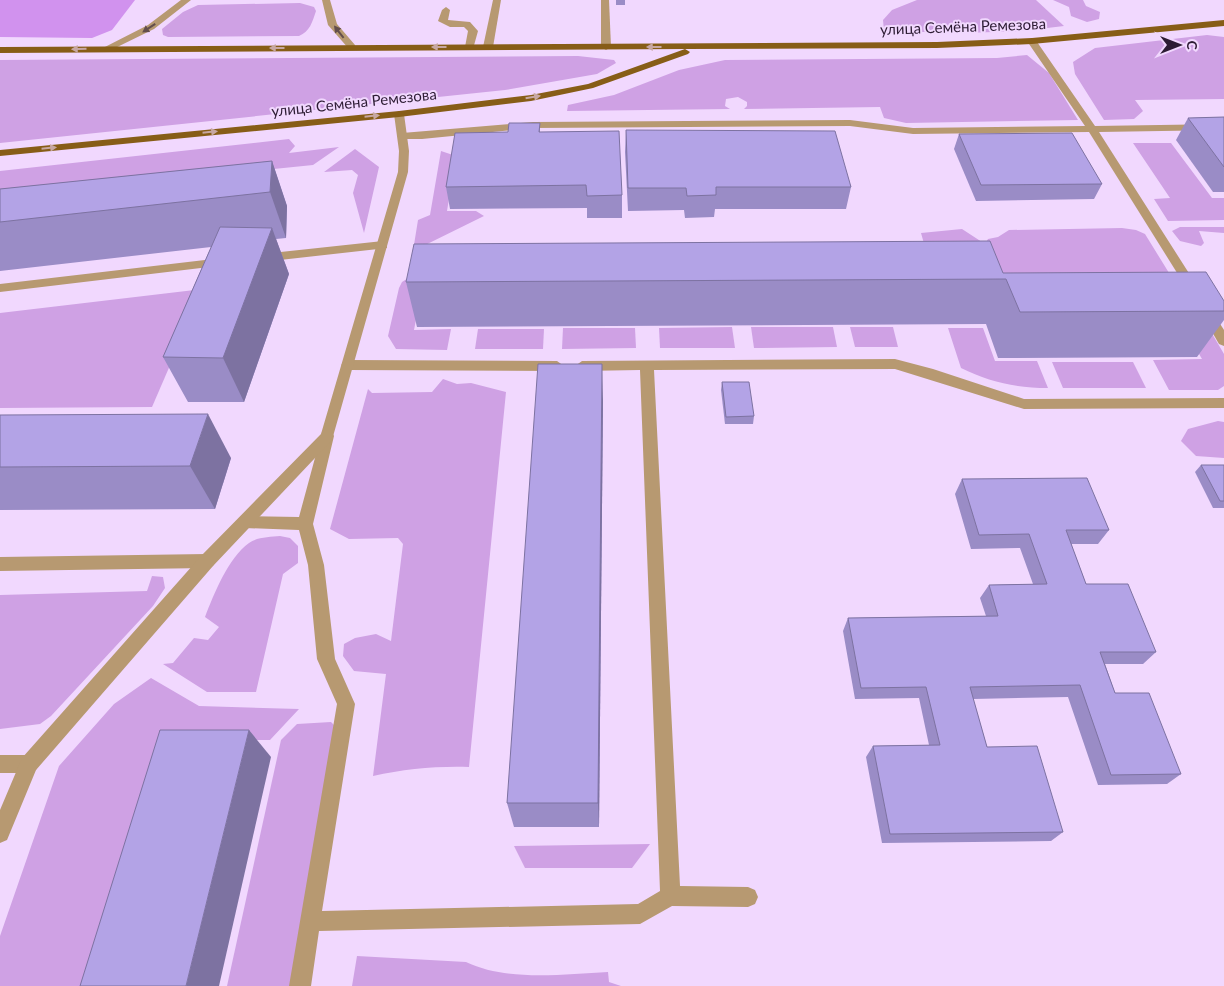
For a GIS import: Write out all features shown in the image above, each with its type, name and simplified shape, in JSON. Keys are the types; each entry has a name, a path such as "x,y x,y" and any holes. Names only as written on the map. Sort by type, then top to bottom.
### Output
{"main road":[{"name":"улица Семёна Ремезова","path":"0,50 947,45 1032,41 1224,23"},
{"name":"улица Семёна Ремезова","path":"0,153 399,114 531,98 590,86 675,54 703,46"},
{"path":"606,47 622,51 631,58 629,68 623,75"}],"street":[{"path":"106,49 151,27 187,0"},
{"path":"326,0 333,25 352,47"},
{"path":"488,47 497,0"},
{"path":"605,0 606,47"},
{"path":"446,10 444,21 450,24 467,24 473,31 470,47"},
{"path":"1032,41 1093,129 1155,225 1224,341"},
{"path":"300,986 346,704 326,659 316,565 305,524 327,436 403,172 399,114"},
{"path":"402,136 553,125 850,123 913,131 1224,127"},
{"path":"0,288 383,245"},
{"path":"348,365 647,366 895,364 915,368 1001,399 1024,404 1224,403"},
{"path":"647,366 670,896"},
{"path":"0,834 29,764 207,561 327,436"},
{"path":"245,522 305,524"},
{"path":"0,564 207,561"},
{"path":"0,764 29,764"},
{"path":"311,921 640,914 670,896 748,897"}],"shaded area":[{"path":"0,0 135,0 112,30 92,38 0,37"},
{"path":"917,0 1036,0 1064,26 1022,31 962,33 884,31 883,20 892,10"},
{"path":"1053,0 1083,0 1086,6 1100,12 1099,19 1087,22 1071,16 1069,7"},
{"path":"300,3 314,7 316,11 308,29 299,36 168,37 163,35 162,29 183,12 198,5"},
{"path":"1207,35 1224,37 1224,99 1135,100 1143,111 1134,119 1104,120 1075,74 1073,62 1095,48"},
{"path":"1027,55 1049,73 1078,120 906,123 884,118 880,107 744,109 747,106 747,102 738,97 726,99 725,106 730,109 567,111 568,105 614,95 679,70 725,60 997,58"},
{"path":"578,56 614,60 616,63 597,74 505,90 0,143 0,60"},
{"path":"289,139 295,146 289,153 339,147 313,165 9,196 0,205 0,171"},
{"path":"1133,143 1171,143 1212,198 1224,198 1224,220 1168,221 1154,199 1170,198"},
{"path":"355,149 379,167 364,233 353,193 358,175 352,170 324,172"},
{"path":"441,151 456,156 447,211 476,211 484,216 413,251 418,220 430,215"},
{"path":"1180,227 1224,227 1224,233 1199,231 1204,243 1201,246 1180,241 1172,231"},
{"path":"1122,228 1136,230 1145,234 1174,281 1188,293 1224,354 1224,386 1218,390 1169,390 1153,360 1202,359 1177,316 422,288 414,330 451,329 447,350 396,349 388,336 399,288 402,282 416,273 929,261 921,233 962,229 985,244 988,239 998,237 1009,230"},
{"path":"203,289 152,407 0,408 0,313"},
{"path":"732,327 735,348 660,348 659,328"},
{"path":"751,327 833,327 837,347 754,348"},
{"path":"850,327 893,327 898,347 855,347"},
{"path":"563,328 635,328 636,348 562,349"},
{"path":"948,328 983,328 995,361 1037,361 1048,388 1025,387 1003,383 961,368"},
{"path":"478,329 544,329 543,349 475,349"},
{"path":"1052,362 1133,362 1146,388 1063,388"},
{"path":"443,379 457,384 471,383 506,392 469,767 421,769 373,776 386,674 354,671 343,656 344,644 355,638 376,634 391,641 403,544 398,538 349,539 330,529 368,389 372,393 432,392"},
{"path":"1218,421 1224,422 1224,458 1196,456 1181,441 1188,429"},
{"path":"280,536 290,538 298,546 298,563 283,574 256,692 207,692 163,664 173,663 194,638 208,640 219,627 205,617 222,577 241,550 256,540"},
{"path":"152,576 163,577 165,588 153,606 51,716 40,724 0,729 0,595 147,591"},
{"path":"151,678 199,706 299,709 270,740 167,740 94,986 0,986 0,936 59,766 114,704"},
{"path":"331,722 337,728 291,986 227,986 281,740 297,724"},
{"path":"650,844 632,868 525,868 514,846"},
{"path":"357,956 466,962 482,968 518,974 554,975 608,972 609,982 621,986 352,986"}],"building":[{"path":"1224,117 1224,167 1188,118"},
{"path":"509,123 540,123 539,132 619,131 622,195 587,196 586,185 446,187 455,133 508,132"},
{"path":"626,130 835,131 851,187 716,187 716,195 687,196 686,188 628,188"},
{"path":"1072,133 1102,184 981,185 959,134"},
{"path":"272,161 270,192 0,222 0,189"},
{"path":"220,227 272,228 223,358 163,357"},
{"path":"990,241 1003,273 1206,272 1224,301 1224,311 1020,312 1006,279 406,282 414,244"},
{"path":"538,364 602,364 598,803 507,803"},
{"path":"722,382 749,382 754,416 726,417"},
{"path":"208,414 190,466 0,467 0,415"},
{"path":"1201,465 1224,465 1224,501 1220,501"},
{"path":"1087,478 1109,530 1066,530 1086,584 1128,584 1156,652 1100,652 1115,693 1149,693 1181,774 1111,775 1080,685 970,687 987,747 1037,746 1063,832 890,834 873,746 940,745 926,687 861,688 848,618 998,616 989,585 1047,584 1029,534 979,535 962,479"},
{"path":"160,730 249,730 186,986 80,986"}]}
